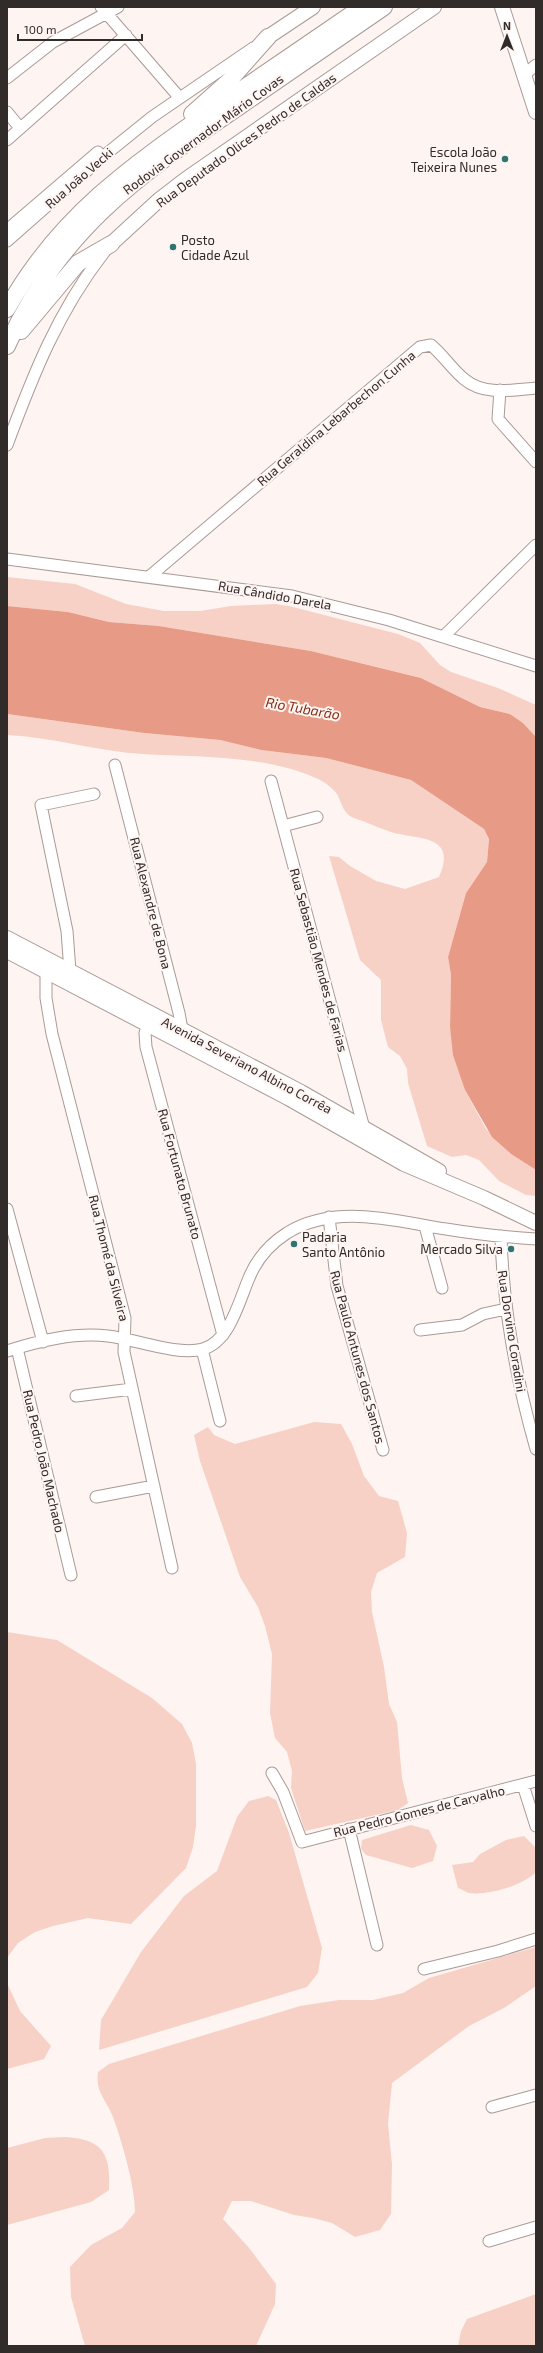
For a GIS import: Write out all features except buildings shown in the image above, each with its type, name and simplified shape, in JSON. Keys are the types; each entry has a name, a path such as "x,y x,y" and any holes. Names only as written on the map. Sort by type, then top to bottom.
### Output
{"highway":[{"name":"Rodovia Governador Mário Covas","path":"7,309 39,260 72,220 110,184 138,162 362,7"},
{"name":"Rodovia Governador Mário Covas","path":"7,346 24,309 53,264 83,228 114,198 179,148 384,7"},
{"path":"138,162 229,81 268,37"},
{"path":"7,350 54,289 78,263 111,244"}],"main road":[{"path":"268,37 313,7"},
{"name":"Rua Deputado Olices Pedro de Caldas","path":"111,244 160,199 186,179 434,7"},
{"path":"502,7 536,112"},
{"name":"Avenida Severiano Albino Corrêa","path":"7,938 70,971 179,1035 361,1133 412,1168 532,1220"},
{"name":"Avenida Severiano Albino Corrêa","path":"7,951 46,972 150,1019"},
{"path":"46,972 70,971"},
{"path":"532,1220 536,1236"}],"street":[{"path":"7,78 53,42 104,10 118,7"},
{"path":"104,10 179,97"},
{"path":"7,140 126,36"},
{"name":"Rua João Vecki","path":"8,236 89,159 117,137 152,117 268,37"},
{"path":"524,75 536,65"},
{"path":"7,112 20,128"},
{"name":"Rua Deputado Olices Pedro de Caldas","path":"7,445 40,360 59,319 78,288 111,244"},
{"name":"Rua Geraldina Lebarbechon Cunha","path":"150,576 420,347 431,345 472,385 500,390 536,388"},
{"path":"500,390 498,419 536,462"},
{"path":"443,637 536,545"},
{"name":"Rua Cândido Darela","path":"7,559 150,576 292,596 352,610 536,666"},
{"name":"Rua Alexandre de Bona","path":"115,765 179,1035"},
{"name":"Rua Sebastião Mendes de Farias","path":"271,781 361,1133"},
{"path":"70,971 67,931 41,805 94,794"},
{"path":"283,826 317,817"},
{"name":"Rua Thomé da Silveira","path":"46,972 46,998 52,1034 125,1318 124,1352 172,1568"},
{"name":"Rua Fortunato Brunato","path":"150,1019 145,1033 146,1047 223,1335"},
{"path":"7,1209 43,1342"},
{"path":"12,1350 43,1342 87,1335 124,1339 178,1349 202,1349 209,1346 223,1335 251,1271 267,1249 301,1225 329,1217 355,1216 501,1236 536,1239"},
{"name":"Rua Paulo Antunes dos Santos","path":"329,1217 337,1286 383,1450"},
{"path":"425,1226 442,1288"},
{"name":"Rua Dorvino Coradini","path":"501,1236 506,1309 518,1379 536,1449"},
{"path":"420,1330 462,1325 483,1314 506,1309"},
{"path":"202,1349 220,1420"},
{"name":"Rua Pedro João Machado","path":"12,1350 71,1575"},
{"path":"76,1396 132,1389"},
{"path":"96,1497 154,1486"},
{"name":"Rua Pedro Gomes de Carvalho","path":"272,1773 280,1786 302,1842 536,1781"},
{"path":"523,1785 536,1826"},
{"path":"349,1829 377,1945"},
{"path":"424,1969 498,1951 536,1939"},
{"path":"492,2107 536,2095"},
{"path":"489,2241 536,2227"}],"shaded area":[{"path":"7,577 75,584 126,604 164,611 200,611 231,606 275,604 289,606 398,634 420,643 440,665 451,672 498,688 536,705 536,737 523,723 510,714 480,707 421,678 311,651 159,626 109,622 68,612 7,606"},
{"path":"7,714 144,733 220,740 261,750 326,758 411,780 484,829 489,839 487,862 466,893 448,957 451,975 450,1027 465,1090 486,1129 511,1154 536,1170 536,1196 526,1195 499,1181 479,1160 466,1155 452,1157 427,1146 408,1083 407,1069 400,1056 388,1047 381,1020 381,980 360,960 329,856 339,857 350,866 376,881 405,889 439,877 444,863 443,853 439,846 432,841 391,832 350,816 343,808 337,794 330,787 319,779 296,770 230,758 142,754 108,750 41,738 7,735"},
{"path":"314,1422 341,1424 352,1444 364,1476 379,1496 398,1501 407,1533 405,1557 377,1573 371,1592 372,1612 384,1667 389,1704 397,1722 402,1778 408,1803 398,1810 305,1831 291,1788 292,1771 287,1752 275,1738 270,1713 272,1654 265,1626 258,1607 240,1577 200,1461 194,1435 208,1427 214,1435 235,1444"},
{"path":"7,1632 57,1640 152,1698 182,1724 192,1743 196,1764 196,1826 193,1847 186,1868 131,1924 88,1918 53,1926 35,1932 18,1943 7,1958"},
{"path":"268,1796 276,1800 289,1833 322,1948 318,1973 307,1987 99,2050 101,2020 141,1952 184,1896 217,1871 237,1817 249,1801"},
{"path":"411,1825 429,1830 437,1846 433,1861 412,1868 366,1855 361,1849 362,1840"},
{"path":"524,1836 536,1848 536,1872 530,1877 515,1885 486,1893 469,1893 458,1888 452,1865 473,1862 480,1854 506,1840"},
{"path":"536,1947 536,1986 504,2008 469,2026 392,2083 388,2124 392,2164 391,2214 380,2230 355,2237 332,2223 294,2215 251,2201 232,2201 223,2219 250,2249 276,2284 275,2304 256,2346 85,2346 71,2297 70,2267 91,2245 122,2228 135,2212 133,2190 127,2164 113,2117 98,2085 98,2072 109,2064 300,2006 339,2000 373,2000 403,1993 429,1978"},
{"path":"7,1983 20,2011 51,2046 44,2059 7,2069"},
{"path":"45,2138 78,2138 88,2141 96,2145 102,2151 106,2158 108,2167 109,2190 91,2202 7,2225 7,2148"},
{"path":"536,2294 536,2346 458,2346 461,2331 467,2319"}],"water":[{"name":"Rio Tubarão","path":"7,606 68,612 109,622 159,626 311,651 421,678 480,707 510,714 523,723 536,737 536,1170 511,1154 492,1137 465,1090 453,1055 450,1027 451,975 448,957 466,893 487,862 489,839 484,829 411,780 326,758 261,750 220,740 144,733 7,714"}],"place":[{"name":"Escola João Teixeira Nunes","path":"505,159"},
{"name":"Posto Cidade Azul","path":"173,247"},
{"name":"Padaria Santo Antônio","path":"294,1244"},
{"name":"Mercado Silva","path":"511,1249"}]}
